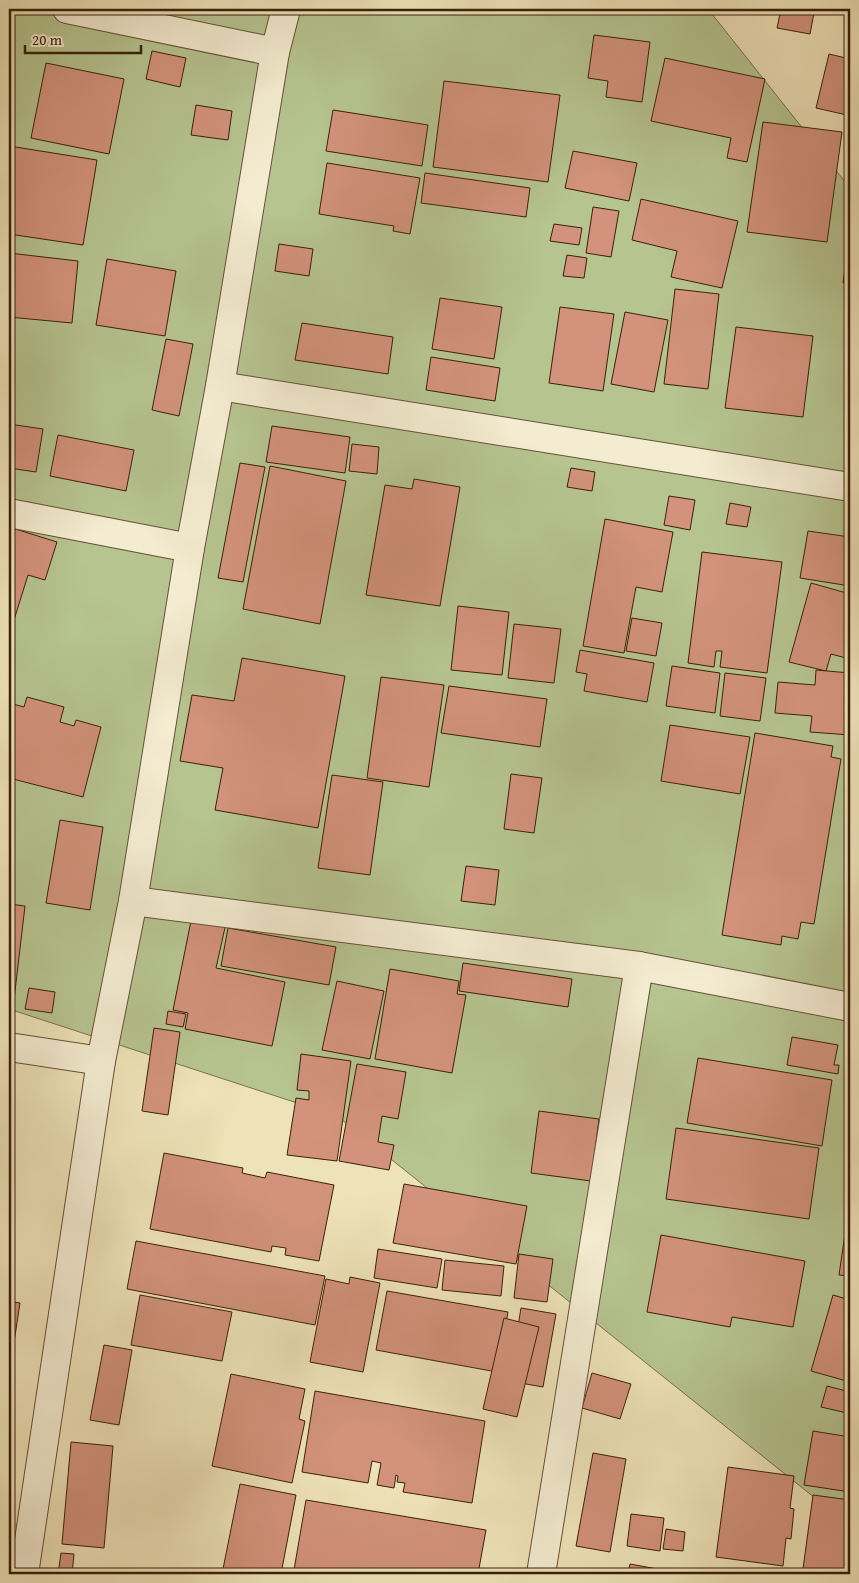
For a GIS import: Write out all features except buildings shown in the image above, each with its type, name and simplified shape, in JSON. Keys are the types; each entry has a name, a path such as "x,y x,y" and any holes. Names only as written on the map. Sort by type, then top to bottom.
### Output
{"street":[{"path":"67,9 275,52"},
{"path":"19,1566 101,1061 133,901 190,548 220,386 275,52 286,9"},
{"path":"220,386 850,486"},
{"path":"9,513 190,548"},
{"path":"133,901 639,966 850,1007"},
{"path":"541,1574 639,966"},
{"path":"9,1047 101,1061"}],"green space":[{"path":"9,9 708,9 850,188 850,1526 337,1116 9,1009"}]}
